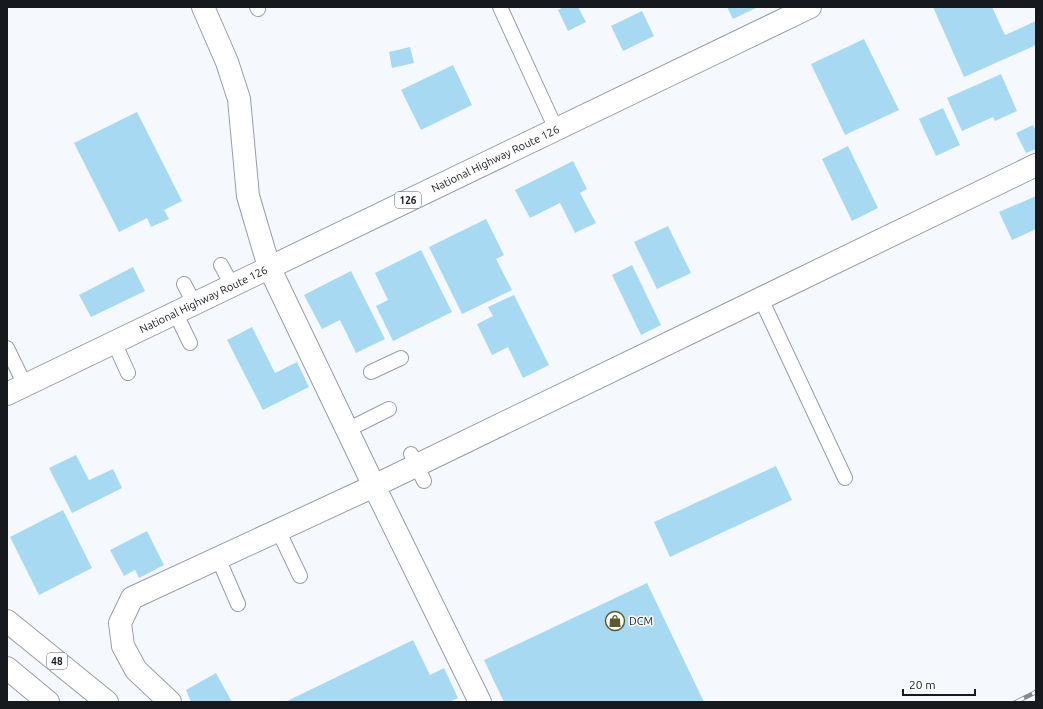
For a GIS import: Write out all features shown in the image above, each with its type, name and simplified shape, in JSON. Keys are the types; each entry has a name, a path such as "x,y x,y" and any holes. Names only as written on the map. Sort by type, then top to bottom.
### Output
{"main road":[{"path":"203,7 227,62 239,99 248,196 268,267 480,702"},
{"name":"National Highway Route 126","path":"16,389 810,7"},
{"path":"170,702 136,670 123,646 120,623 132,598 374,486 503,430 761,299 1036,165"},
{"name":"48","path":"7,621 107,702"},
{"path":"7,668 48,702"}],"lane":[{"path":"500,7 556,129"},
{"path":"221,264 232,285"},
{"path":"184,284 185,308 190,343"},
{"path":"761,299 845,478"},
{"path":"114,342 128,373"},
{"path":"7,348 16,389"},
{"path":"371,372 401,358"},
{"path":"347,430 389,409"},
{"path":"278,530 300,576"},
{"path":"218,558 238,604"}],"building":[{"path":"563,7 578,7 586,22 568,31 558,10"},
{"path":"727,7 758,7 733,19"},
{"path":"933,7 992,7 1005,35 1036,21 1036,45 964,77"},
{"path":"642,11 654,36 623,51 611,26"},
{"path":"864,39 899,110 845,135 811,64"},
{"path":"410,47 414,63 392,68 389,52"},
{"path":"453,65 472,105 421,130 401,90"},
{"path":"1001,74 1017,111 995,121 993,117 962,131 947,98"},
{"path":"943,108 960,145 936,156 919,119"},
{"path":"137,112 182,201 164,210 169,219 151,227 147,218 119,232 74,143"},
{"path":"1033,125 1036,131 1036,149 1026,153 1016,133"},
{"path":"848,146 878,208 852,221 822,159"},
{"path":"573,161 587,189 580,193 596,223 575,233 560,203 530,218 515,190"},
{"path":"1036,196 1036,229 1012,240 999,212"},
{"path":"486,219 504,255 496,259 512,290 462,314 429,247"},
{"path":"668,226 691,273 657,289 634,242"},
{"path":"421,250 452,312 393,341 376,306 388,300 375,273"},
{"path":"632,265 661,325 641,335 612,275"},
{"path":"133,267 145,291 91,317 79,295"},
{"path":"351,271 385,339 356,353 340,320 322,329 304,295"},
{"path":"514,295 549,365 523,378 508,347 492,355 477,324 493,316 488,307"},
{"path":"252,327 275,373 297,362 309,387 263,410 227,340"},
{"path":"76,455 89,480 113,469 122,488 72,513 49,468"},
{"path":"776,466 792,500 670,557 654,522"},
{"path":"63,510 92,568 39,595 10,537"},
{"path":"147,531 164,565 139,578 135,570 124,576 110,550"},
{"name":"DCM","path":"647,583 704,702 504,702 484,660"},
{"path":"413,640 430,675 444,668 458,698 449,702 285,702"},
{"path":"216,673 232,702 191,702 186,690"}],"railway":[{"path":"1016,702 1036,692"}],"place":[{"name":"DCM","path":"615,621"}]}
